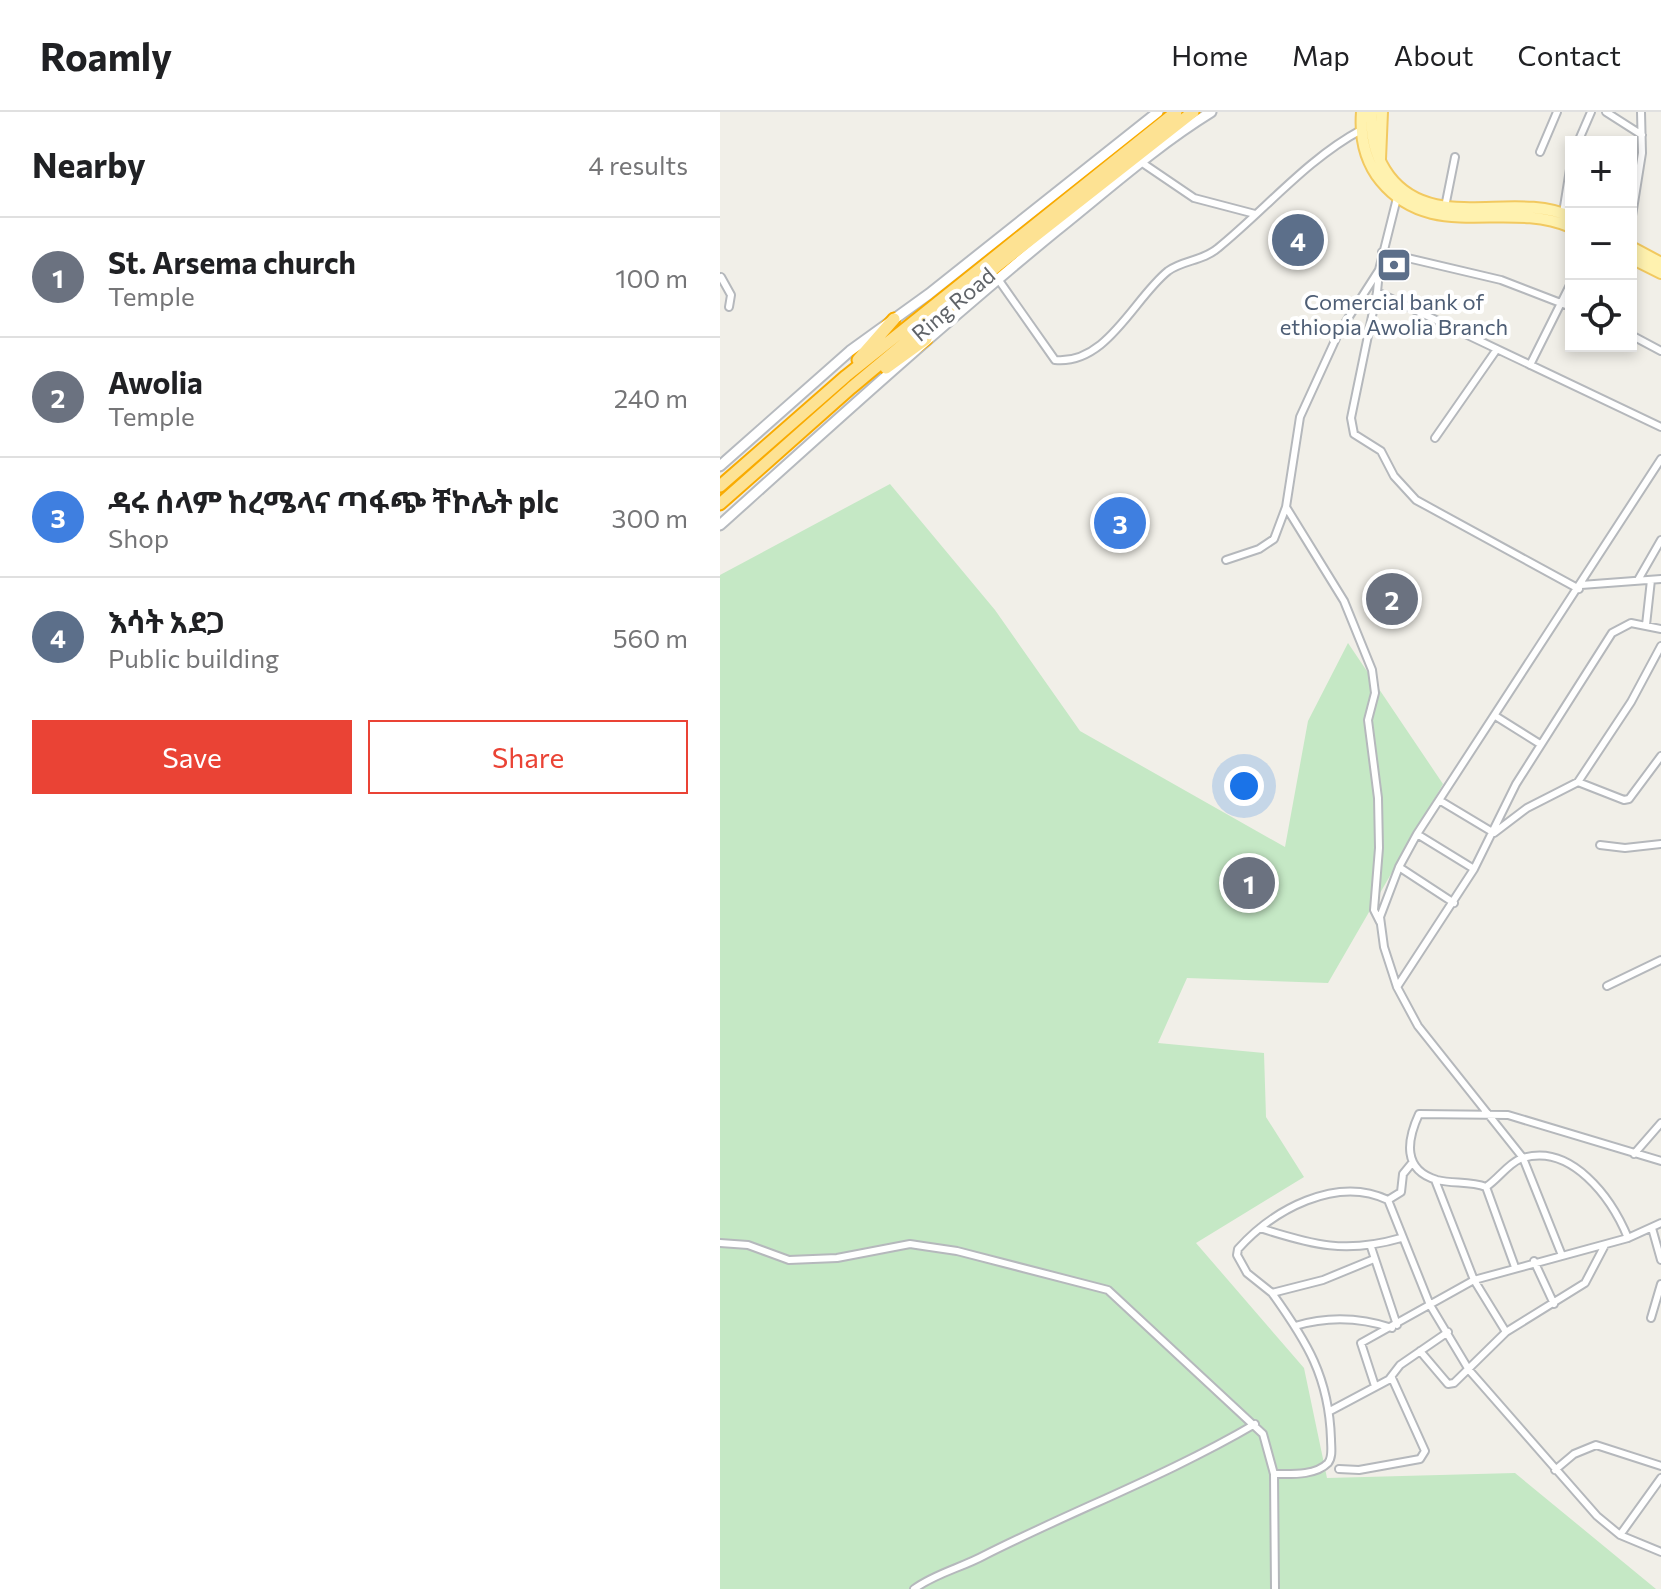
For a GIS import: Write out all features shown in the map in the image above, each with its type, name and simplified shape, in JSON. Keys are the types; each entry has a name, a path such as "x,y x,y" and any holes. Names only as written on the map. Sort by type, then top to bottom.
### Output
{"highway":[{"name":"Ring Road","path":"720,486 1176,112"},
{"name":"Ring Road","path":"953,297 1193,112"},
{"path":"894,319 849,382 862,385 926,339"},
{"name":"Ring Road","path":"720,504 849,382"}],"main road":[{"name":"Ring Road","path":"720,466 850,351 1158,112"},
{"path":"720,525 998,278 1141,162 1211,112"},
{"path":"1362,112 1361,130 1370,164 1412,209 1430,215 1523,216 1565,226"},
{"path":"1372,112 1372,135 1379,161 1398,194 1445,207 1531,207 1565,215"},
{"path":"1379,161 1382,112"},
{"path":"1637,250 1661,263"},
{"path":"1637,261 1661,273"}],"street":[{"path":"1540,152 1557,112"},
{"path":"1581,136 1591,112"},
{"path":"1606,112 1642,135"},
{"path":"1633,208 1642,135 1641,112"},
{"path":"998,278 1055,360 1073,358 1101,342 1168,271 1216,250 1334,147 1361,130"},
{"path":"1445,207 1455,157"},
{"path":"1141,162 1194,198 1255,214"},
{"path":"1398,194 1382,252 1377,292 1351,418 1354,434 1381,451 1394,476 1416,500 1580,587 1661,579"},
{"path":"1382,252 1501,280 1565,305"},
{"path":"1226,560 1270,543 1286,507 1300,417 1338,334 1379,270"},
{"path":"721,277 731,295 729,307"},
{"path":"1377,292 1661,427"},
{"path":"1530,365 1565,295"},
{"path":"1637,338 1661,351"},
{"path":"1435,438 1497,349"},
{"path":"1380,922 1399,867 1417,834 1497,717 1661,459"},
{"path":"1286,507 1344,601 1372,670 1375,693 1368,720 1378,798 1379,848 1374,910 1397,987 1418,1026 1523,1158 1561,1253"},
{"path":"1638,580 1661,540"},
{"path":"1646,625 1651,580"},
{"path":"1397,987 1454,903 1494,833 1516,784 1615,629 1626,624 1661,629"},
{"path":"1494,833 1527,808 1578,782 1631,702 1661,646"},
{"path":"1497,717 1540,744"},
{"path":"1578,782 1628,800 1661,756"},
{"path":"1439,800 1494,833"},
{"path":"1417,834 1474,869"},
{"path":"1600,845 1625,848 1661,844"},
{"path":"1399,867 1454,903"},
{"path":"1607,986 1661,960"},
{"path":"1628,1238 1613,1204 1577,1170 1549,1157 1523,1158 1486,1187 1435,1180 1412,1163 1407,1151 1419,1114 1515,1116 1661,1161"},
{"path":"1634,1154 1661,1123"},
{"path":"1388,1200 1401,1192 1403,1174 1412,1163"},
{"path":"1435,1180 1474,1280 1506,1332"},
{"path":"1486,1187 1515,1267"},
{"path":"1274,1474 1315,1470 1330,1461 1330,1411 1317,1363 1272,1293 1247,1273 1237,1255 1238,1249 1260,1228 1296,1204 1333,1192 1370,1193 1388,1200 1430,1305 1469,1370 1597,1516 1620,1535 1661,1552"},
{"path":"1375,1386 1360,1346 1430,1305 1474,1280 1561,1253 1628,1238 1661,1223"},
{"path":"1260,1228 1325,1247 1371,1247 1401,1238"},
{"path":"1652,1228 1661,1260"},
{"path":"720,1243 748,1245 789,1260 837,1258 910,1244 1101,1286 1115,1295 1163,1345 1255,1424 1267,1443 1274,1474 1275,1589"},
{"path":"1420,1351 1448,1384 1469,1370 1506,1332 1585,1283 1605,1245"},
{"path":"1371,1247 1395,1327"},
{"path":"1272,1293 1323,1280 1374,1259"},
{"path":"1534,1261 1554,1304"},
{"path":"1651,1318 1661,1284"},
{"path":"1295,1326 1318,1319 1348,1319 1369,1320 1395,1327"},
{"path":"1330,1411 1390,1378 1420,1351 1448,1332"},
{"path":"1339,1469 1370,1469 1420,1459 1424,1455 1401,1395 1390,1378"},
{"path":"914,1589 932,1575 984,1556 1065,1515 1113,1497 1255,1424"},
{"path":"1555,1470 1574,1454 1596,1445 1661,1466"},
{"path":"1620,1535 1660,1479"},
{"path":"1660,1479 1661,1488"}],"green space":[{"path":"890,484 995,610 1080,731 1285,847 1308,721 1348,643 1443,784 1328,983 1187,978 1158,1043 1264,1053 1266,1117 1304,1177 1196,1243 1304,1368 1327,1478 1515,1473 1656,1589 720,1589 720,575"}],"place":[{"name":"እሳት አደጋ","path":"1298,240"},
{"name":"Comercial bank of ethiopia Awolia Branch","path":"1394,265"},
{"name":"ዳሩ ሰላም ከረሜላና ጣፋጭ ቸኮሌት plc","path":"1120,523"},
{"name":"Awolia","path":"1392,599"},
{"name":"St. Arsema church","path":"1249,883"}]}
